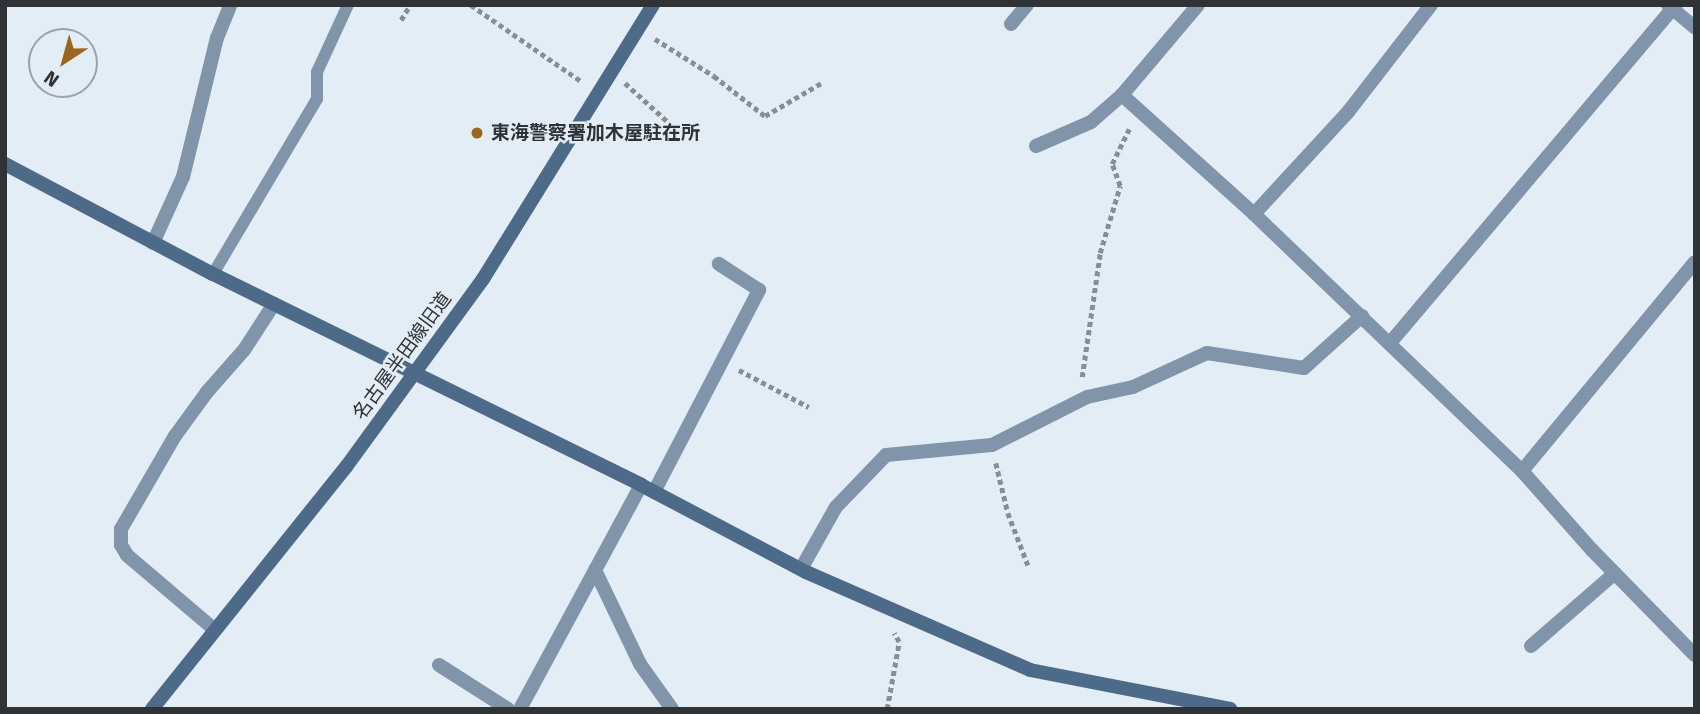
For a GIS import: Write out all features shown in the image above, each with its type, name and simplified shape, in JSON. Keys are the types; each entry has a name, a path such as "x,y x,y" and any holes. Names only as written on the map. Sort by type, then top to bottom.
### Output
{"street":[{"path":"153,243 183,177 217,38 230,5"},
{"name":"名古屋半田線旧道","path":"152,709 346,467 483,279 602,92 653,5"},
{"path":"1011,24 1027,5"},
{"path":"1254,214 1348,112 1431,5"},
{"path":"1390,344 1672,6 1695,28"},
{"path":"1036,146 1091,122 1122,95 1194,7"},
{"path":"1122,95 1254,214 1522,471 1615,573 1695,655"},
{"path":"5,164 213,274 648,488 801,569 1030,670 1187,705 1230,709"},
{"path":"1522,471 1695,262"},
{"path":"520,709 595,570 648,488 722,361 759,290 719,264"},
{"path":"215,630 128,555 121,545 121,529 175,436 207,392 244,351 274,304"},
{"path":"801,569 836,507 886,455 992,445 1087,397 1133,387 1207,353 1304,368 1362,316"},
{"path":"595,570 640,664 673,709"},
{"path":"1531,646 1615,573"},
{"path":"439,665 508,709"}],"lane":[{"path":"213,274 317,99 317,72 348,5"}],"path":[{"path":"401,20 410,5"},
{"path":"471,5 569,75 602,92"},
{"path":"638,30 714,76 765,116 823,82"},
{"path":"614,72 677,130"},
{"path":"1087,397 1080,385 1100,253 1120,186 1112,164 1129,129"},
{"path":"722,361 809,407"},
{"path":"992,445 1008,513 1028,565"},
{"path":"884,626 893,632 899,642 887,709"}],"place":[{"name":"東海警察署加木屋駐在所","path":"477,133"}]}
